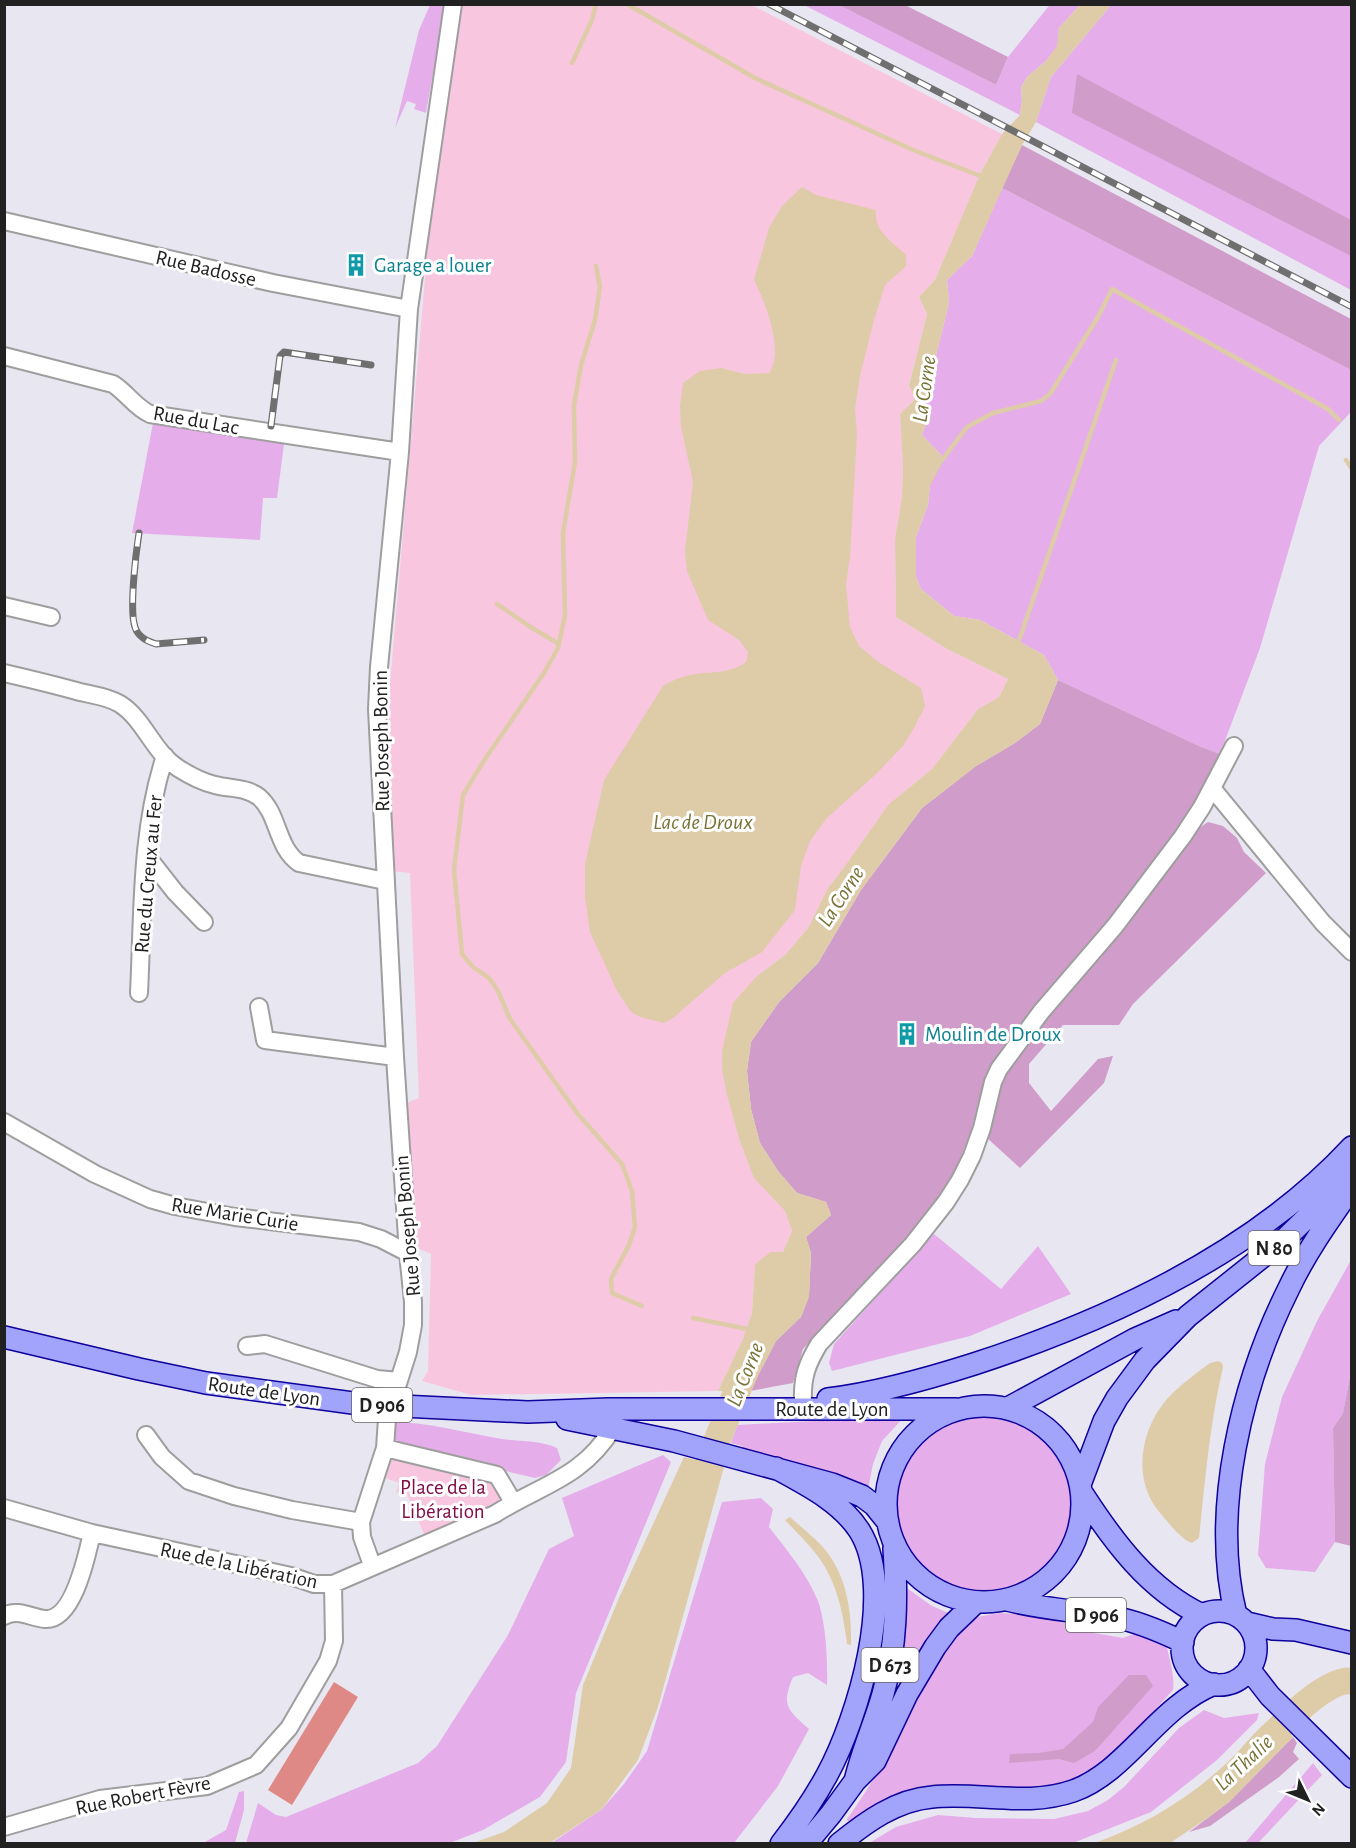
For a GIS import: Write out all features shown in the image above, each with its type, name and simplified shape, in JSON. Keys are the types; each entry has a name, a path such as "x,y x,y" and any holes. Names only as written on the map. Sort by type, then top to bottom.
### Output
{"main road":[{"path":"611,1419 640,1402 803,1401 837,1398 929,1378 994,1357 1102,1315 1200,1264 1270,1220 1310,1188 1352,1147"},
{"name":"N 80","path":"1082,1488 1104,1421 1116,1398 1145,1360 1188,1316 1286,1238 1352,1170"},
{"path":"1248,1667 1255,1637 1241,1619 1229,1572 1228,1506 1235,1451 1251,1387 1271,1326 1289,1287 1315,1242 1352,1187"},
{"name":"N 80","path":"1008,1408 1135,1340 1188,1316"},
{"name":"Route de Lyon","path":"4,1337 206,1383 360,1404 528,1412 611,1419 681,1409 956,1409"},
{"path":"973,1406 1008,1408 1028,1415 1047,1427 1062,1443 1074,1462 1082,1488 1082,1513 1078,1533 1070,1552 1058,1569 1026,1593 1007,1600 976,1602 956,1598 936,1590 919,1578 905,1563 894,1545 887,1521 888,1481 901,1453 920,1429 937,1417 956,1409 973,1406"},
{"name":"Route de Lyon","path":"611,1419 674,1441 832,1484 862,1496 874,1505 887,1521"},
{"path":"776,1467 836,1505 860,1530 869,1552 874,1604 869,1654 846,1735 827,1775 804,1814 782,1844"},
{"name":"D 906","path":"1082,1488 1120,1548 1172,1599 1202,1615"},
{"name":"D 673","path":"855,1781 861,1754 879,1709 890,1665 895,1616 894,1545"},
{"name":"D 906","path":"1007,1600 1028,1606 1137,1622 1183,1642"},
{"name":"D 673","path":"806,1844 855,1781 876,1761 907,1694 935,1647 949,1628 976,1602"},
{"path":"1314,1635 1278,1644 1223,1685 1196,1677 1189,1670 1182,1652 1186,1631 1202,1615 1213,1611 1225,1611 1241,1619 1273,1629 1296,1630 1352,1643"},
{"path":"1248,1667 1272,1698 1352,1777"},
{"path":"839,1844 863,1825 888,1810 920,1799 959,1796 1013,1799 1062,1794 1076,1790 1106,1771 1162,1718 1184,1701 1201,1689 1214,1684"}],"street":[{"name":"Rue Joseph Bonin","path":"247,1346 265,1344 397,1387 408,1352 413,1325 395,1057 377,709 400,452 409,309 453,4"},
{"name":"Rue Badosse","path":"4,221 273,283 409,309"},
{"name":"Rue du Lac","path":"4,356 113,384 122,389 139,409 150,414 400,452"},
{"path":"4,606 51,617"},
{"name":"Rue du Creux au Fer","path":"4,673 119,703 134,717 176,767 197,779 246,790 260,798 290,857 299,863 385,881"},
{"path":"803,1401 802,1382 810,1359 819,1344 932,1222 960,1180 982,1128 993,1082 999,1069 1041,1012 1095,950 1184,836 1234,746"},
{"name":"Rue du Creux au Fer","path":"139,993 146,855 154,789 165,756"},
{"path":"1212,788 1316,914 1352,952"},
{"path":"146,855 175,892 204,922"},
{"path":"259,1007 265,1040 395,1057"},
{"name":"Rue Marie Curie","path":"4,1122 103,1178 150,1199 235,1217 359,1232 381,1239 408,1253"},
{"path":"372,1565 362,1537 361,1522 386,1448 387,1419"},
{"name":"Rue de la Libération","path":"4,1508 92,1533 291,1576 314,1584 333,1584 372,1565 495,1514 513,1502 577,1469 598,1450 611,1419"},
{"path":"146,1435 162,1457 189,1481 234,1496 292,1510 361,1522"},
{"path":"386,1448 497,1475 513,1502"},
{"path":"4,1616 9,1613 21,1613 46,1619 55,1618 62,1612 71,1600 84,1567 92,1533"},
{"name":"Rue Robert Fèvre","path":"4,1827 100,1799 207,1786 256,1765 289,1728 328,1661 334,1641 333,1584"}],"shaded area":[{"path":"430,5 445,5 426,113 414,109 416,104 407,101 395,128 419,30"},
{"path":"804,5 839,5 996,85 1008,57 1050,5 1080,5 1059,28 1058,46 1046,61 1027,77 1021,87 1020,115"},
{"path":"839,5 905,5 1008,57 996,85"},
{"path":"1111,5 1351,5 1351,290 1036,122 1051,77"},
{"path":"1077,74 1351,220 1351,256 1072,113"},
{"path":"1022,145 1351,319 1351,370 1002,188"},
{"path":"1002,188 1351,370 1351,412 1319,446 1260,648 1220,754 1058,680 1044,655 980,620 954,616 921,589 916,577 916,537 928,505 931,474 942,456 922,435 927,421 924,404 949,303 947,280 972,256"},
{"path":"153,423 284,444 277,498 263,498 260,540 132,533"},
{"path":"1058,680 1220,754 1210,776 1185,817 1143,877 1021,1027 984,1081 970,1135 948,1187 922,1223 803,1349 793,1383 750,1391 776,1341 801,1317 809,1296 811,1253 806,1237 831,1215 826,1202 797,1193 778,1171 760,1143 751,1109 747,1071 751,1042 779,1002 818,963 861,890 922,808 976,766 1015,743 1040,724"},
{"path":"1208,822 1223,826 1237,838 1244,852 1266,873 1133,1004 1119,1025 1063,1025 1029,1064 1029,1083 1051,1111 1098,1059 1113,1056 1104,1083 1020,1168 986,1137 1004,1079 1014,1059 1121,932 1161,881 1196,830"},
{"path":"934,1234 1001,1289 1038,1246 1071,1294 970,1336 832,1371 829,1363 834,1344"},
{"path":"1351,1260 1351,1371 1343,1413 1333,1428 1335,1542 1315,1572 1266,1568 1258,1555 1265,1464 1282,1397 1317,1321"},
{"path":"1351,1371 1351,1546 1335,1542 1333,1428 1343,1413"},
{"path":"851,1415 906,1415 882,1441 873,1464 868,1489 744,1450 742,1446 731,1443 737,1425 832,1420"},
{"path":"982,1415 1016,1422 1045,1441 1064,1470 1071,1504 1064,1538 1045,1567 1016,1586 982,1593 948,1586 919,1567 900,1538 893,1504 900,1470 919,1441 948,1422"},
{"path":"391,1422 447,1428 502,1439 544,1444 557,1448 561,1460 546,1475 535,1478 391,1444"},
{"path":"663,1455 671,1462 576,1693 566,1762 540,1797 483,1830 450,1843 246,1843 258,1803 276,1815 286,1817 418,1763 437,1746 508,1635 549,1549 574,1536 562,1498"},
{"path":"761,1498 773,1509 769,1527 790,1553 818,1601 825,1631 827,1654 827,1685 808,1673 793,1677 789,1687 788,1706 809,1729 778,1786 734,1843 550,1844 602,1809 624,1784 647,1751 722,1502"},
{"path":"904,1586 932,1606 951,1614 903,1685 895,1683"},
{"path":"999,1613 1018,1614 1087,1627 1094,1633 1123,1638 1139,1632 1167,1646 1173,1673 1173,1690 1111,1758 1084,1777 1064,1785 1021,1791 924,1789 849,1826 847,1819 900,1732 940,1657 950,1643 973,1620"},
{"path":"1129,1675 1146,1675 1153,1686 1095,1751 1074,1763 1059,1759 1009,1763 1010,1754 1063,1749 1093,1722 1098,1707"},
{"path":"334,1682 358,1697 292,1805 268,1790"},
{"path":"1204,1710 1224,1718 1259,1713 1257,1720 1217,1760 1151,1812 1073,1843 869,1843 896,1827 938,1815 1054,1819 1088,1811 1108,1800 1124,1787 1179,1728"},
{"path":"1293,1737 1297,1743 1293,1752 1299,1759 1279,1777 1210,1826 1189,1832 1229,1802"},
{"path":"1313,1763 1322,1775 1258,1843 1245,1843"},
{"path":"244,1791 244,1810 235,1843 203,1843 226,1830 239,1792"}],"green space":[{"path":"458,5 752,5 1002,134 980,174 935,280 919,297 927,314 909,384 915,399 900,414 902,496 895,539 896,617 947,649 1008,679 999,697 978,709 932,769 889,804 828,888 808,928 785,955 757,976 722,1070 740,1142 754,1177 785,1211 792,1231 783,1252 755,1264 752,1313 742,1341 718,1391 471,1395 422,1381 428,1371 431,1254 417,1248 406,1103 419,1098 410,873 390,871 389,695 439,116"},
{"name":"Place de la Libération","path":"391,1457 497,1481 505,1497 501,1507 426,1539 405,1489 396,1493 399,1483 382,1477"}],"water":[{"path":"1080,5 1111,5 1051,77 1036,122 1022,145 972,256 947,280 949,303 924,404 927,421 922,435 942,456 931,474 928,505 916,537 916,577 921,589 954,616 980,620 1044,655 1058,680 1040,724 1015,743 976,766 922,808 861,890 818,963 779,1002 751,1042 747,1071 751,1109 760,1143 778,1171 797,1193 826,1202 831,1215 806,1237 811,1253 809,1297 801,1317 776,1341 750,1391 718,1391 742,1341 752,1313 755,1264 771,1252 783,1252 792,1231 785,1211 754,1178 740,1142 727,1095 722,1070 722,1051 733,1003 757,976 785,955 808,928 828,888 889,804 932,769 978,709 999,697 1008,679 947,649 896,617 895,539 902,496 903,466 900,414 915,399 909,385 927,314 919,297 935,280 980,174 1002,134 1020,115 1021,87 1027,77 1046,61 1057,46 1059,28"},
{"name":"Lac de Droux","path":"802,187 816,195 876,210 881,230 906,255 906,266 885,285 860,376 855,409 857,435 850,556 846,585 850,627 859,646 880,663 921,688 925,706 903,746 827,818 810,841 801,866 795,910 762,952 725,973 673,1018 664,1023 640,1017 631,1012 617,991 590,932 585,898 585,864 604,780 663,686 686,676 728,670 746,662 748,652 739,640 708,620 687,571 685,551 693,482 681,427 680,406 683,383 700,371 721,368 745,374 770,373 775,356 775,345 765,306 754,280 769,228 782,206"},
{"path":"1218,1361 1223,1367 1211,1430 1199,1538 1192,1543 1175,1530 1152,1501 1143,1472 1145,1441 1150,1426 1167,1399 1199,1371 1210,1363"},
{"path":"684,1457 724,1467 658,1707 638,1760 602,1809 550,1843 473,1843 504,1832 547,1803 571,1768 583,1685 619,1598"},
{"path":"790,1517 821,1545 830,1556 842,1579 849,1605 851,1645 847,1644 841,1609 830,1576 813,1551 785,1520"},
{"path":"1336,1671 1343,1689 1328,1696 1308,1716 1291,1699 1312,1682"},
{"path":"1273,1717 1293,1737 1229,1802 1209,1817 1170,1843 1095,1843 1150,1818 1184,1798 1216,1773"}],"waterway":[{"path":"572,63 592,20 596,4"},
{"path":"627,4 755,78 913,150 983,177"},
{"path":"596,266 600,287 595,320 581,365 574,405 575,462 563,533 565,615 558,648 544,673 463,795 454,870 462,954 473,967 489,978 498,991 510,1019 577,1113 622,1164 632,1191 635,1227 629,1245 611,1279 612,1293 642,1306"},
{"path":"929,483 939,464 967,427 993,413 1041,401 1050,394 1098,317 1112,289 1328,409 1339,420"},
{"path":"1017,646 1116,360"},
{"path":"1346,460 1352,469"},
{"path":"497,604 559,644"},
{"path":"693,1318 752,1330"},
{"name":"La Corne","path":"702,1477 751,1357"},
{"name":"La Thalie","path":"1256,1752 1314,1697 1340,1682 1352,1681"}],"railway":[{"path":"769,4 1352,307"},
{"path":"271,426 280,356 284,352 371,365"},
{"path":"139,533 133,595 133,619 136,630 143,638 156,644 204,640"}],"place":[{"name":"Garage a louer","path":"356,265"},
{"name":"Moulin de Droux","path":"907,1034"}]}
